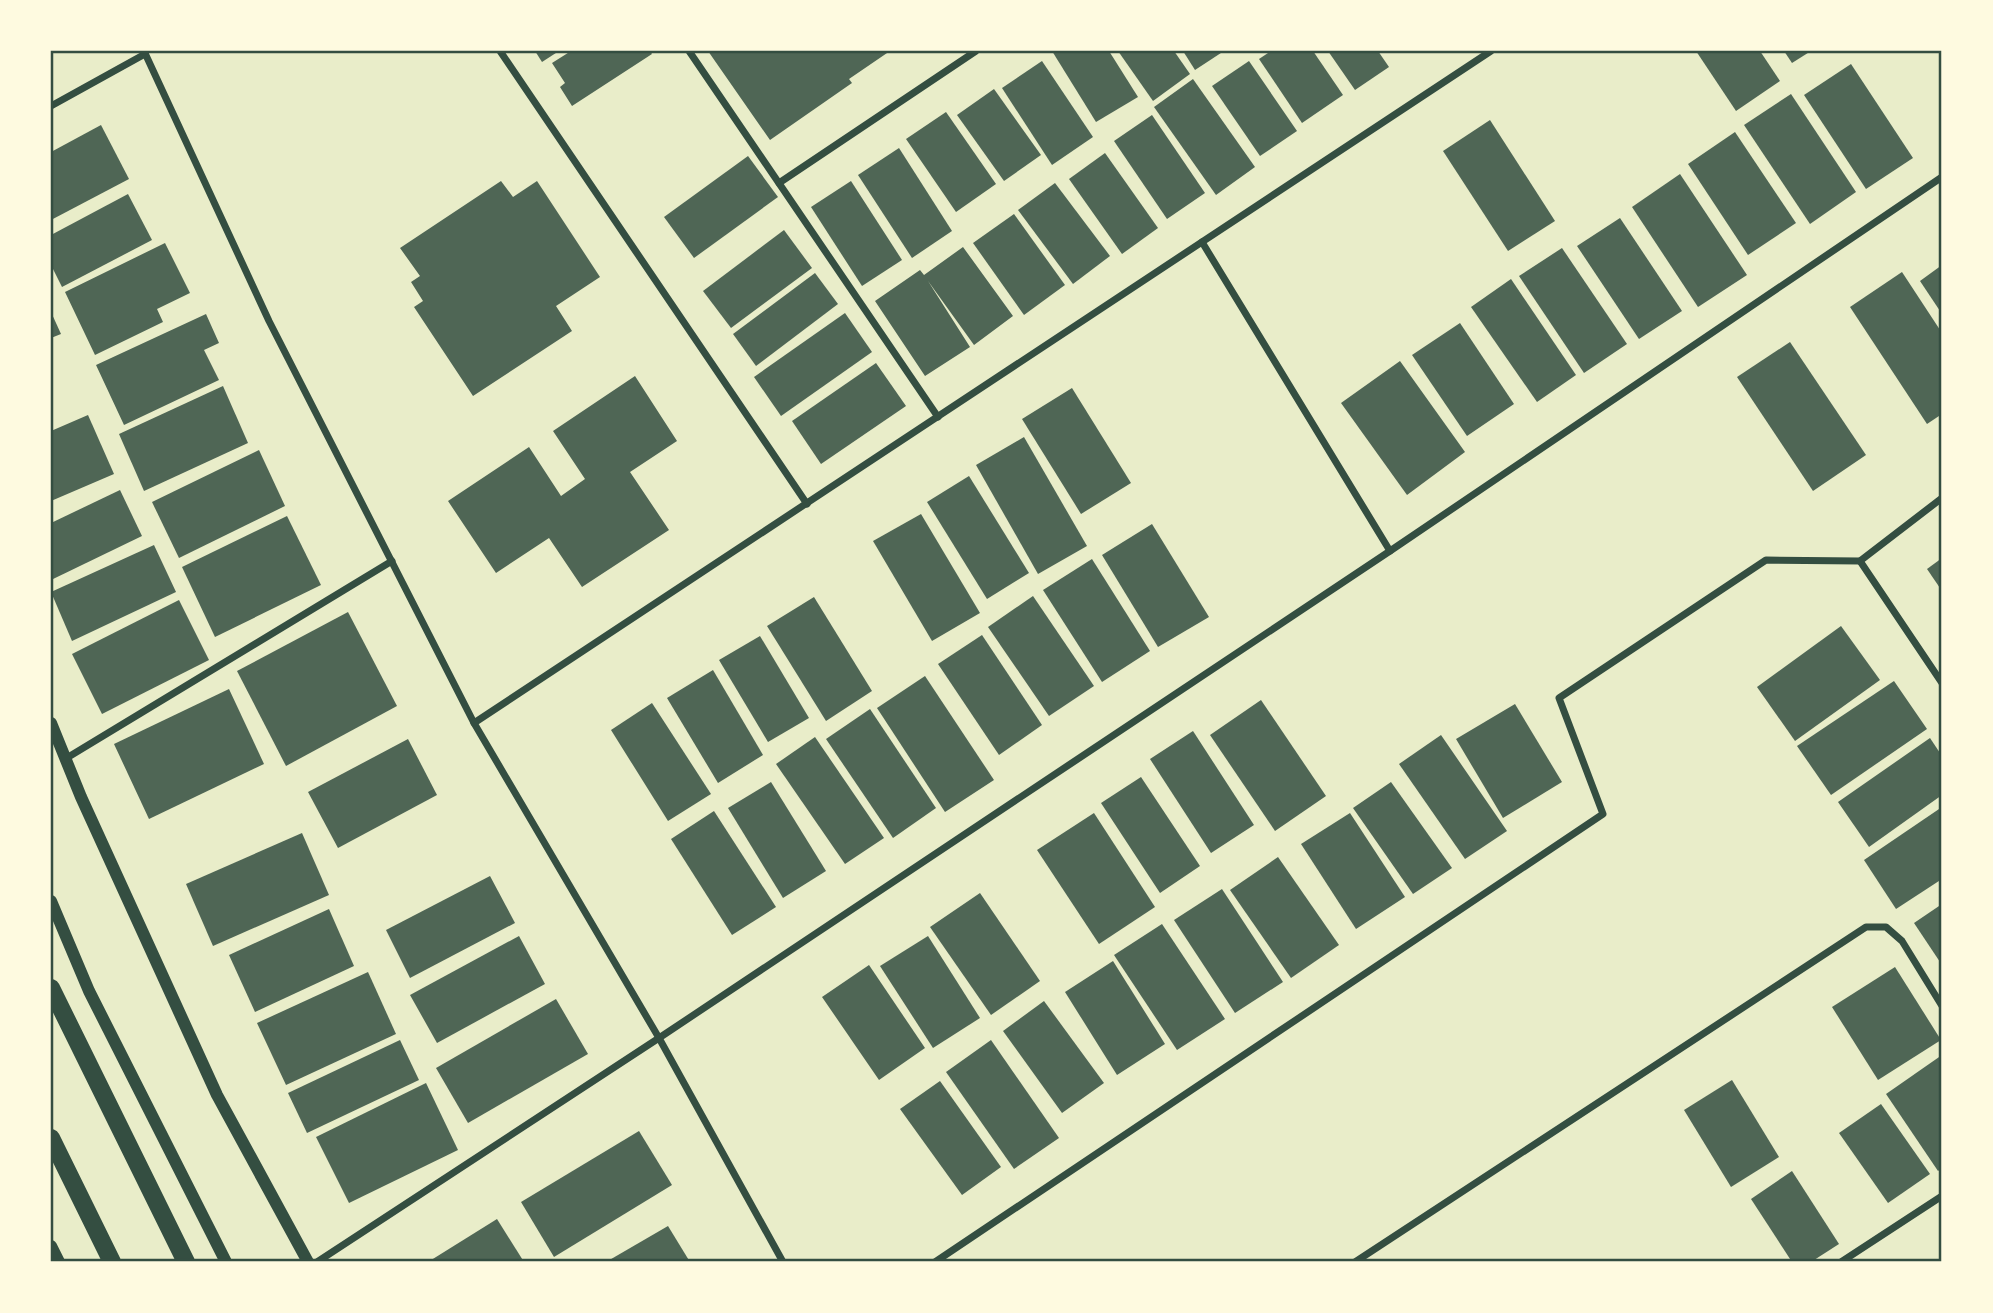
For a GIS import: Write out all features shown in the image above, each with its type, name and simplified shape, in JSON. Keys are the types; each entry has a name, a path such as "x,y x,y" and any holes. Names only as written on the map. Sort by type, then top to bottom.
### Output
{"main road":[{"path":"51,988 186,1262"},
{"path":"51,1138 112,1262"}],"street":[{"path":"500,51 807,504"},
{"path":"689,51 938,417"},
{"path":"779,183 976,51"},
{"path":"474,723 1491,51"},
{"path":"51,106 145,53 269,321 474,723 659,1038 783,1262"},
{"path":"317,1262 659,1038 1390,551 1942,177"},
{"path":"1202,242 1390,551"},
{"path":"935,1262 1603,814 1559,698 1766,560 1860,561 1942,498"},
{"path":"65,759 392,561"},
{"path":"1860,561 1942,683"},
{"path":"51,723 218,1095 308,1262"},
{"path":"51,901 89,991 226,1262"},
{"path":"1355,1262 1866,927 1886,927 1902,941 1942,1006"},
{"path":"1841,1262 1942,1196"},
{"path":"51,1246 59,1262"}],"building":[{"path":"535,51 559,51 542,62"},
{"path":"571,51 650,51 652,54 572,106 560,87 565,83 552,63"},
{"path":"708,51 890,51 849,79 852,83 770,140"},
{"path":"1052,51 1109,51 1138,97 1096,122"},
{"path":"1118,51 1174,51 1190,74 1153,101"},
{"path":"1183,51 1224,51 1195,70"},
{"path":"1271,51 1313,51 1343,95 1302,123 1259,59"},
{"path":"1328,51 1378,51 1389,67 1355,90"},
{"path":"1696,51 1760,51 1780,81 1736,111"},
{"path":"1784,51 1811,51 1792,63"},
{"path":"1042,61 1093,137 1052,165 1002,88"},
{"path":"1249,61 1297,131 1260,156 1212,86"},
{"path":"1851,64 1913,158 1866,189 1804,95"},
{"path":"1193,79 1255,167 1216,195 1154,107"},
{"path":"994,89 1041,155 1004,181 957,115"},
{"path":"1791,94 1856,192 1810,224 1744,125"},
{"path":"946,112 996,184 956,212 906,139"},
{"path":"1152,115 1205,193 1167,219 1114,141"},
{"path":"1490,120 1555,221 1508,251 1443,151"},
{"path":"101,125 129,179 51,220 51,152"},
{"path":"1735,132 1796,223 1748,255 1688,164"},
{"path":"899,148 952,231 912,258 858,175"},
{"path":"1105,153 1158,228 1122,254 1069,179"},
{"path":"748,156 778,197 694,258 664,217"},
{"path":"1680,174 1747,275 1698,307 1632,207"},
{"path":"501,181 513,197 537,181 600,277 556,306 572,331 473,396 414,307 423,301 411,282 420,276 400,248"},
{"path":"851,181 902,260 862,286 811,207"},
{"path":"1055,183 1110,256 1073,284 1018,210"},
{"path":"128,194 152,240 62,287 51,265 51,235"},
{"path":"1014,214 1065,285 1024,315 973,243"},
{"path":"1620,218 1682,311 1639,339 1577,246"},
{"path":"784,230 812,268 731,328 703,291"},
{"path":"165,243 190,293 157,309 163,322 95,355 65,292"},
{"path":"963,247 1013,316 974,345 928,281 970,347 925,376 875,301 920,270 924,275"},
{"path":"1562,248 1627,344 1584,373 1519,276"},
{"path":"1942,265 1942,314 1920,281"},
{"path":"1902,272 1942,333 1942,414 1927,424 1850,307"},
{"path":"815,273 838,304 756,366 733,334"},
{"path":"1511,279 1576,375 1537,402 1471,307"},
{"path":"51,312 61,334 51,338"},
{"path":"845,313 872,352 781,416 754,377"},
{"path":"206,314 219,343 204,350 219,380 124,425 96,365"},
{"path":"1460,323 1514,404 1467,436 1412,355"},
{"path":"1790,342 1866,455 1813,491 1737,377"},
{"path":"1400,361 1465,452 1407,495 1341,403"},
{"path":"876,363 906,406 821,464 792,421"},
{"path":"635,376 677,441 630,472 669,530 582,587 549,538 496,573 448,501 529,447 561,496 585,479 553,431"},
{"path":"223,386 248,443 144,491 119,434"},
{"path":"1072,388 1131,483 1081,514 1022,419"},
{"path":"88,415 114,474 51,501 51,431"},
{"path":"1024,437 1087,546 1038,574 976,465"},
{"path":"259,450 285,506 179,558 152,502"},
{"path":"969,476 1029,573 987,599 927,502"},
{"path":"120,490 142,536 51,580 51,523"},
{"path":"921,514 980,613 932,641 873,541"},
{"path":"287,516 321,585 215,637 182,567"},
{"path":"1152,524 1209,617 1158,647 1102,555"},
{"path":"154,545 176,592 72,641 51,592"},
{"path":"1942,558 1942,591 1927,569"},
{"path":"1092,559 1150,651 1102,682 1043,590"},
{"path":"1033,596 1094,686 1049,716 988,627"},
{"path":"814,597 872,691 826,721 767,626"},
{"path":"179,600 209,660 102,714 72,654"},
{"path":"348,612 397,706 286,766 237,671"},
{"path":"1841,626 1880,680 1795,741 1757,687"},
{"path":"982,635 1042,725 999,755 938,664"},
{"path":"760,636 809,718 768,742 719,660"},
{"path":"713,670 763,755 718,783 667,698"},
{"path":"925,676 994,780 945,812 877,708"},
{"path":"1894,681 1927,729 1831,795 1797,746"},
{"path":"229,689 264,764 149,819 114,744"},
{"path":"1261,700 1326,796 1275,831 1210,735"},
{"path":"652,703 711,794 668,821 611,730"},
{"path":"1515,704 1562,782 1503,818 1456,739"},
{"path":"870,709 936,808 893,838 826,739"},
{"path":"1193,731 1254,825 1211,853 1150,759"},
{"path":"1441,735 1507,831 1465,859 1399,764"},
{"path":"815,737 884,838 845,864 776,764"},
{"path":"1930,738 1942,756 1942,795 1869,847 1838,802"},
{"path":"408,739 437,795 338,848 308,792"},
{"path":"1141,777 1200,866 1160,893 1101,803"},
{"path":"771,782 826,871 783,898 728,808"},
{"path":"1391,782 1452,868 1413,894 1353,808"},
{"path":"1942,807 1942,879 1896,909 1864,860"},
{"path":"714,811 776,907 732,935 671,839"},
{"path":"1094,813 1155,907 1099,944 1037,850"},
{"path":"1350,813 1405,897 1356,929 1301,844"},
{"path":"302,833 329,895 213,946 186,884"},
{"path":"1278,857 1339,945 1291,978 1230,890"},
{"path":"490,876 515,923 410,978 386,930"},
{"path":"1222,889 1283,982 1235,1013 1174,920"},
{"path":"980,893 1040,981 991,1015 930,927"},
{"path":"1942,904 1942,965 1914,923"},
{"path":"329,909 354,966 255,1012 229,955"},
{"path":"1162,924 1225,1019 1177,1050 1114,955"},
{"path":"519,936 545,984 437,1043 410,995"},
{"path":"928,936 980,1018 933,1048 880,966"},
{"path":"1113,961 1165,1044 1117,1075 1065,992"},
{"path":"869,965 925,1048 879,1080 822,997"},
{"path":"1895,967 1941,1040 1878,1080 1832,1007"},
{"path":"368,972 396,1034 286,1085 257,1023"},
{"path":"556,999 588,1054 468,1123 436,1068"},
{"path":"1044,1001 1104,1083 1062,1113 1003,1031"},
{"path":"400,1040 419,1080 307,1133 288,1093"},
{"path":"991,1040 1059,1138 1014,1169 946,1072"},
{"path":"1942,1055 1942,1168 1938,1171 1886,1094"},
{"path":"1732,1080 1779,1157 1731,1187 1684,1110"},
{"path":"940,1081 1001,1167 962,1195 900,1109"},
{"path":"426,1083 458,1150 349,1203 316,1137"},
{"path":"1881,1104 1930,1174 1888,1203 1839,1133"},
{"path":"639,1131 672,1185 554,1257 521,1202"},
{"path":"1792,1171 1839,1244 1811,1262 1792,1262 1751,1199"},
{"path":"497,1219 524,1262 428,1262"},
{"path":"668,1226 690,1262 606,1262"}]}
